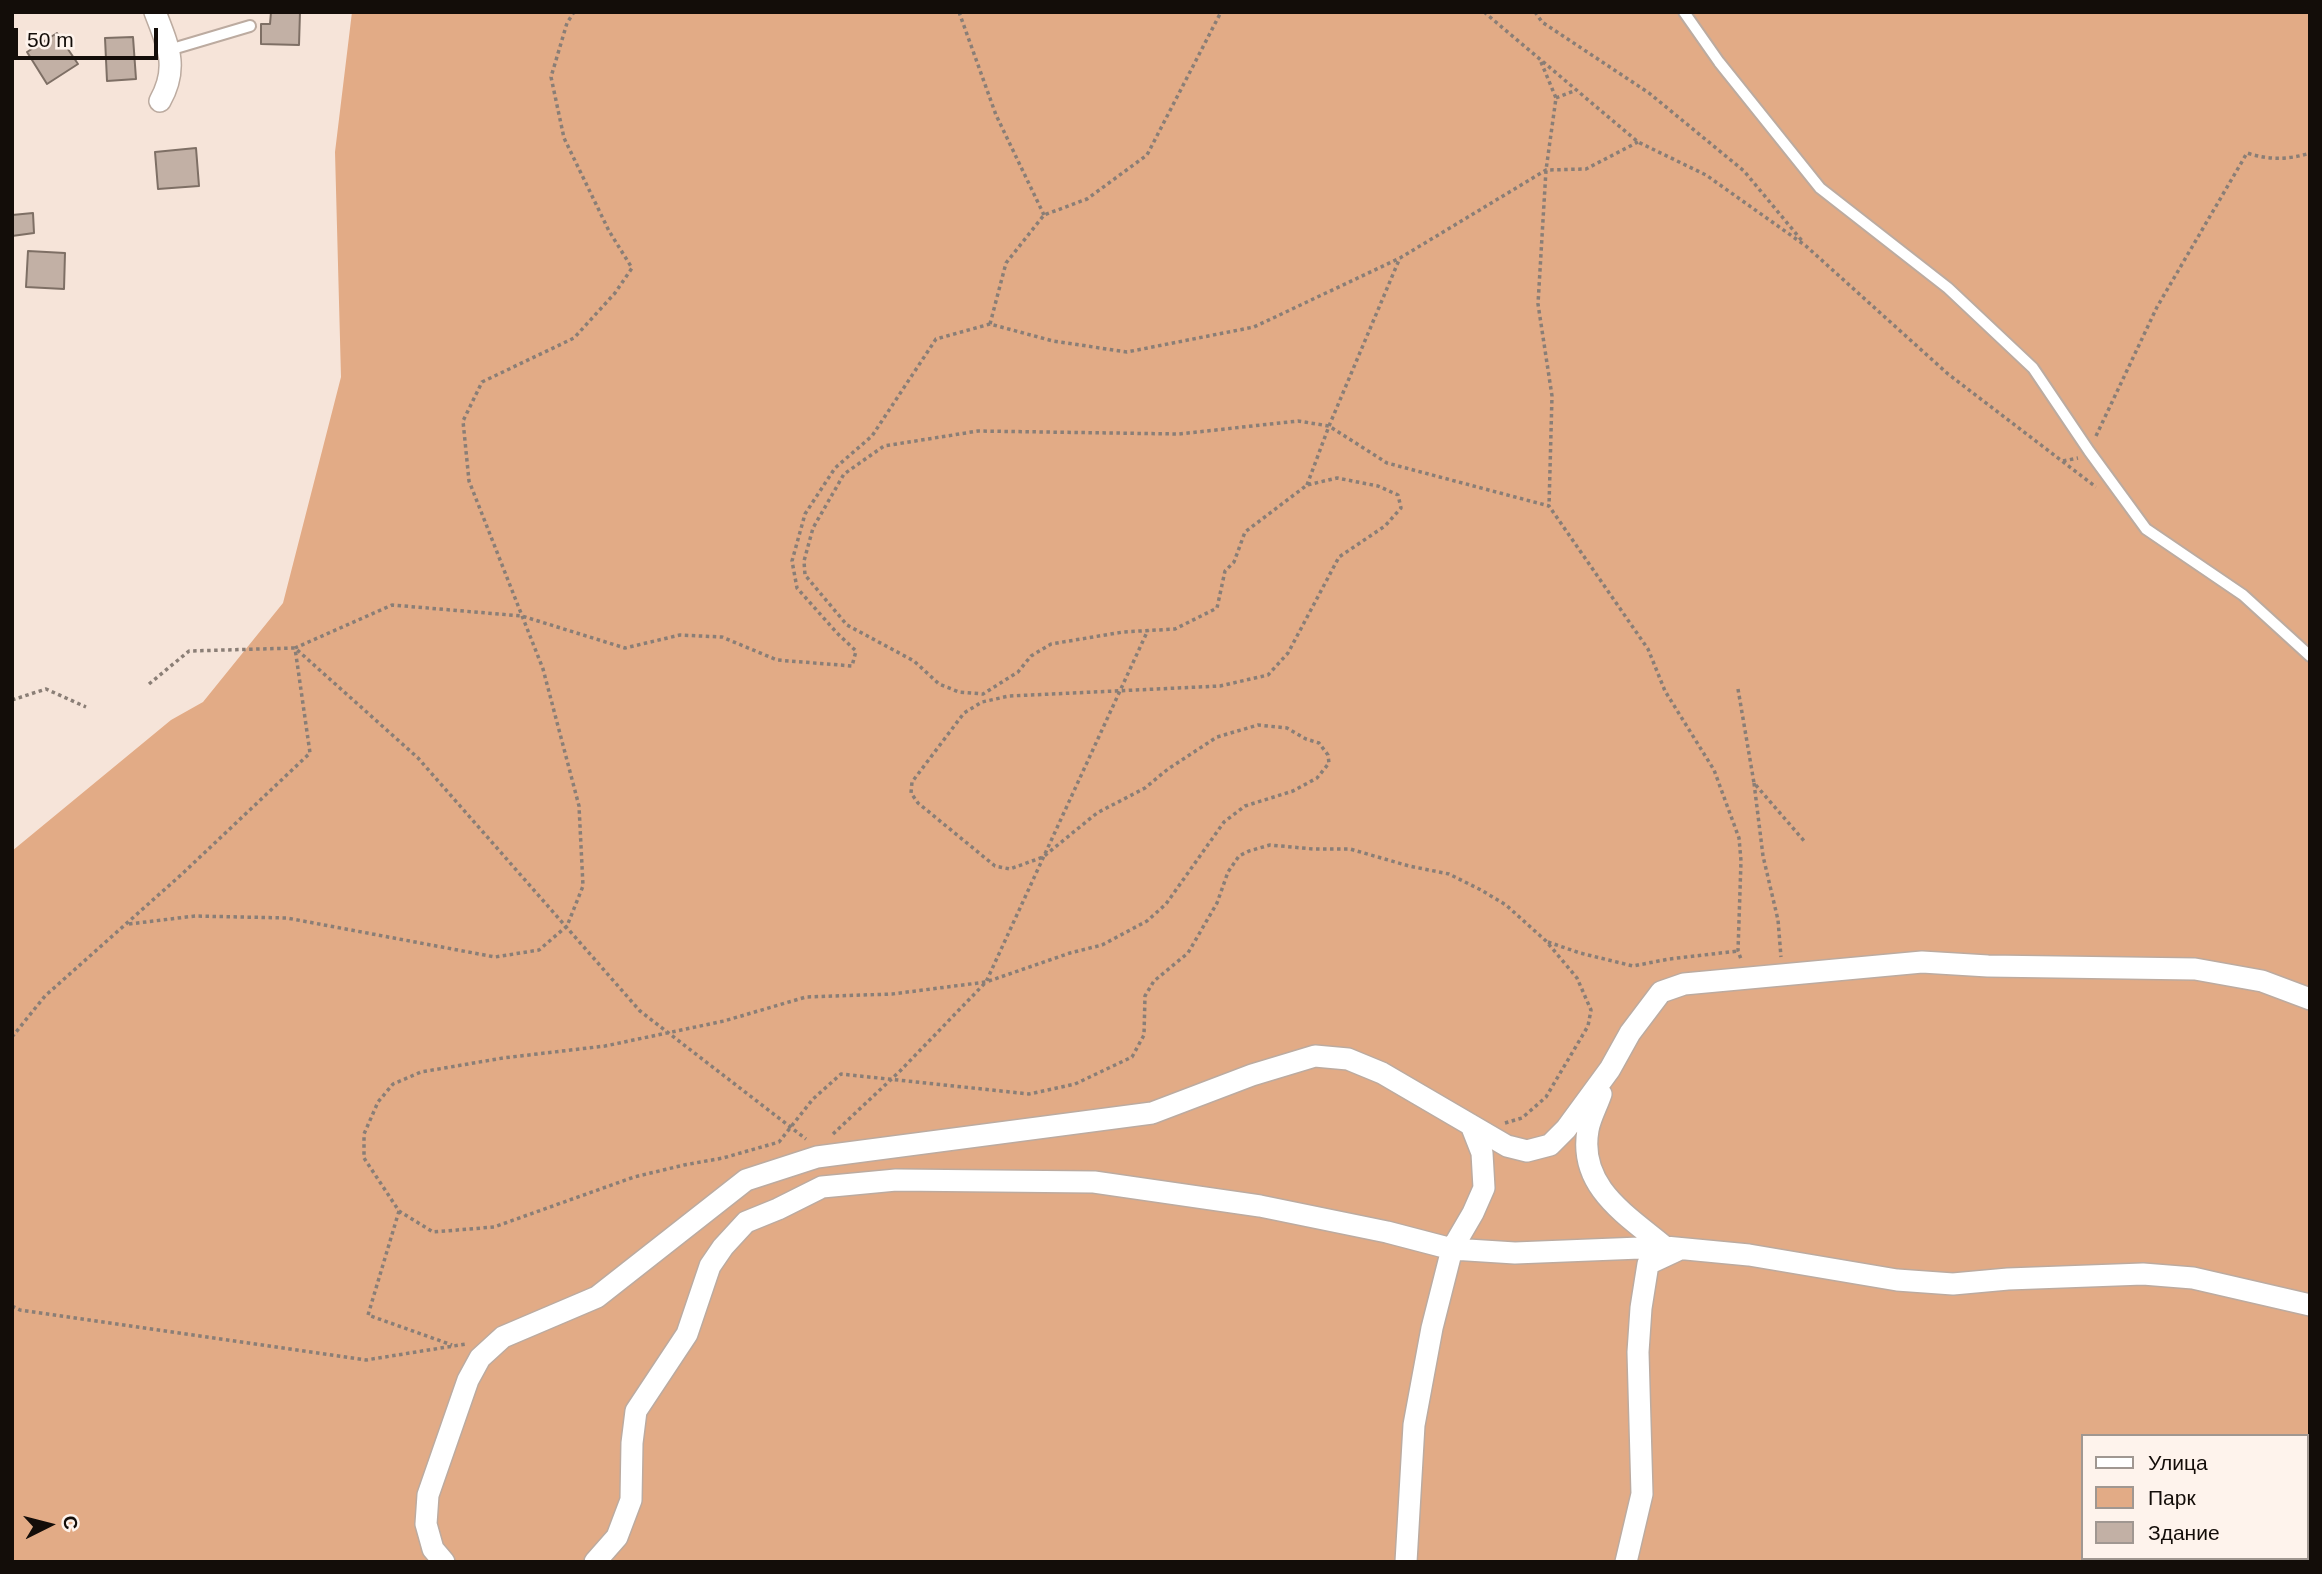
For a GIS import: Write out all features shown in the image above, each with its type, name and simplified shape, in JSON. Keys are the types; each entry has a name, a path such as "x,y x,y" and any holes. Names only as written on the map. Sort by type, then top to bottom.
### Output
{"street":[{"path":"155,12 169,50 171,72 168,87 160,101"},
{"path":"444,1562 433,1549 426,1524 428,1495 468,1380 480,1358 503,1337 597,1297 746,1180 814,1150 1152,1113 1252,1075 1315,1056 1348,1059 1382,1073 1507,1146 1527,1151 1550,1145 1566,1129 1661,992 1684,984 1782,974 1922,962 1988,966 2195,969 2262,982 2310,999"},
{"path":"1610,1069 1588,1129 1587,1153 1592,1172 1603,1195 1672,1248"},
{"path":"1406,1562 1414,1425 1432,1328 1452,1249 1484,1188 1482,1153 1471,1125"},
{"path":"594,1562 617,1537 631,1500 632,1443 636,1411 687,1334 710,1266 716,1256 746,1222 822,1187 896,1180 1094,1182 1260,1206 1387,1232 1452,1249 1515,1253 1672,1248 1749,1255 1897,1280 1953,1283 2143,1274 2193,1278 2310,1305"},
{"path":"1626,1562 1642,1494 1638,1352 1641,1308 1648,1264 1672,1248"}],"lane":[{"path":"1684,12 1719,62 1821,188 1948,288 2033,368 2146,529 2243,595 2310,656"},
{"path":"169,50 250,26"}],"path":[{"path":"127,924 195,916 287,918 495,957 539,950 567,926 583,886 579,806 543,669 469,481 463,421 482,382 574,338 615,293 632,268 609,231 564,138 551,77 567,23 573,12"},
{"path":"959,12 996,116 1044,215"},
{"path":"990,324 1006,263 1044,215 1087,199 1147,155 1221,12"},
{"path":"1484,12 1638,142 1706,175 1806,246 1948,374 2104,495"},
{"path":"1535,12 1542,22 1649,93 1744,171 1806,246"},
{"path":"1541,60 1556,98 1546,170 1538,304 1552,396 1549,506 1648,649 1665,691 1714,770 1739,838 1741,861 1738,951 1745,978"},
{"path":"1556,98 1576,90"},
{"path":"149,684 189,650 295,648 392,605 522,616 625,648 680,635 722,637 776,660 852,666 856,651 836,633 797,588 792,561 805,514 835,468 872,436 936,339 990,324 1053,341 1127,352 1254,327 1400,258 1546,170 1586,169 1638,142"},
{"path":"2089,451 2157,307 2247,153 2267,159 2298,157 2310,153"},
{"path":"1307,485 1400,258"},
{"path":"1499,1125 1522,1118 1546,1097 1588,1026 1591,1010 1577,978 1546,941 1506,905 1449,874 1350,849 1270,845 1249,850 1239,856 1228,872 1217,903 1188,953 1154,981 1146,996 1144,1035 1132,1057 1075,1084 1030,1094 841,1074 813,1099 779,1142 723,1158 634,1177 494,1227 433,1232 399,1211 364,1158 365,1133 379,1102 393,1084 421,1072 605,1045 723,1021 806,997 892,994 986,982 1070,953 1102,945 1147,921 1166,904 1224,822 1245,806 1293,791 1317,778 1329,762 1328,755 1319,743 1287,727 1258,725 1217,737 1168,769 1145,788 1097,813 1043,857 1010,869 995,866 918,803 911,793 912,782 964,713 982,702 1009,696 1220,686 1268,675 1288,653 1339,557 1385,526 1401,508 1398,495 1378,486 1337,478 1307,485 1245,533 1234,562 1226,570 1217,608 1174,629 1123,632 1051,644 1031,656 1018,672 983,694 959,692 939,684 914,661 847,625 805,575 804,561 813,528 844,474 884,446 978,430 1179,434 1297,421 1329,426 1387,463 1549,506"},
{"path":"295,648 418,758 640,1010 791,1127 814,1150 892,1079 986,982 1148,630"},
{"path":"12,1037 45,996 127,924 310,753 295,648"},
{"path":"12,700 46,689 86,707"},
{"path":"1738,690 1755,783 1763,856 1777,920 1782,974"},
{"path":"1755,783 1805,842"},
{"path":"1546,941 1580,953 1633,966 1738,951"},
{"path":"399,1211 368,1315 454,1346"},
{"path":"12,1306 20,1310 366,1360 466,1343"}],"green space":[{"path":"352,12 2310,12 2310,1562 12,1562 12,851 171,720 203,702 283,603 341,377 335,152"}],"building":[{"path":"271,12 300,12 299,45 261,44 261,24 270,24"},
{"path":"57,33 78,64 47,84 27,52"},
{"path":"133,37 136,79 107,81 105,38"},
{"path":"196,148 199,186 158,189 155,152"},
{"path":"33,213 34,233 12,236 12,215"},
{"path":"28,251 65,253 64,289 26,287"}]}
